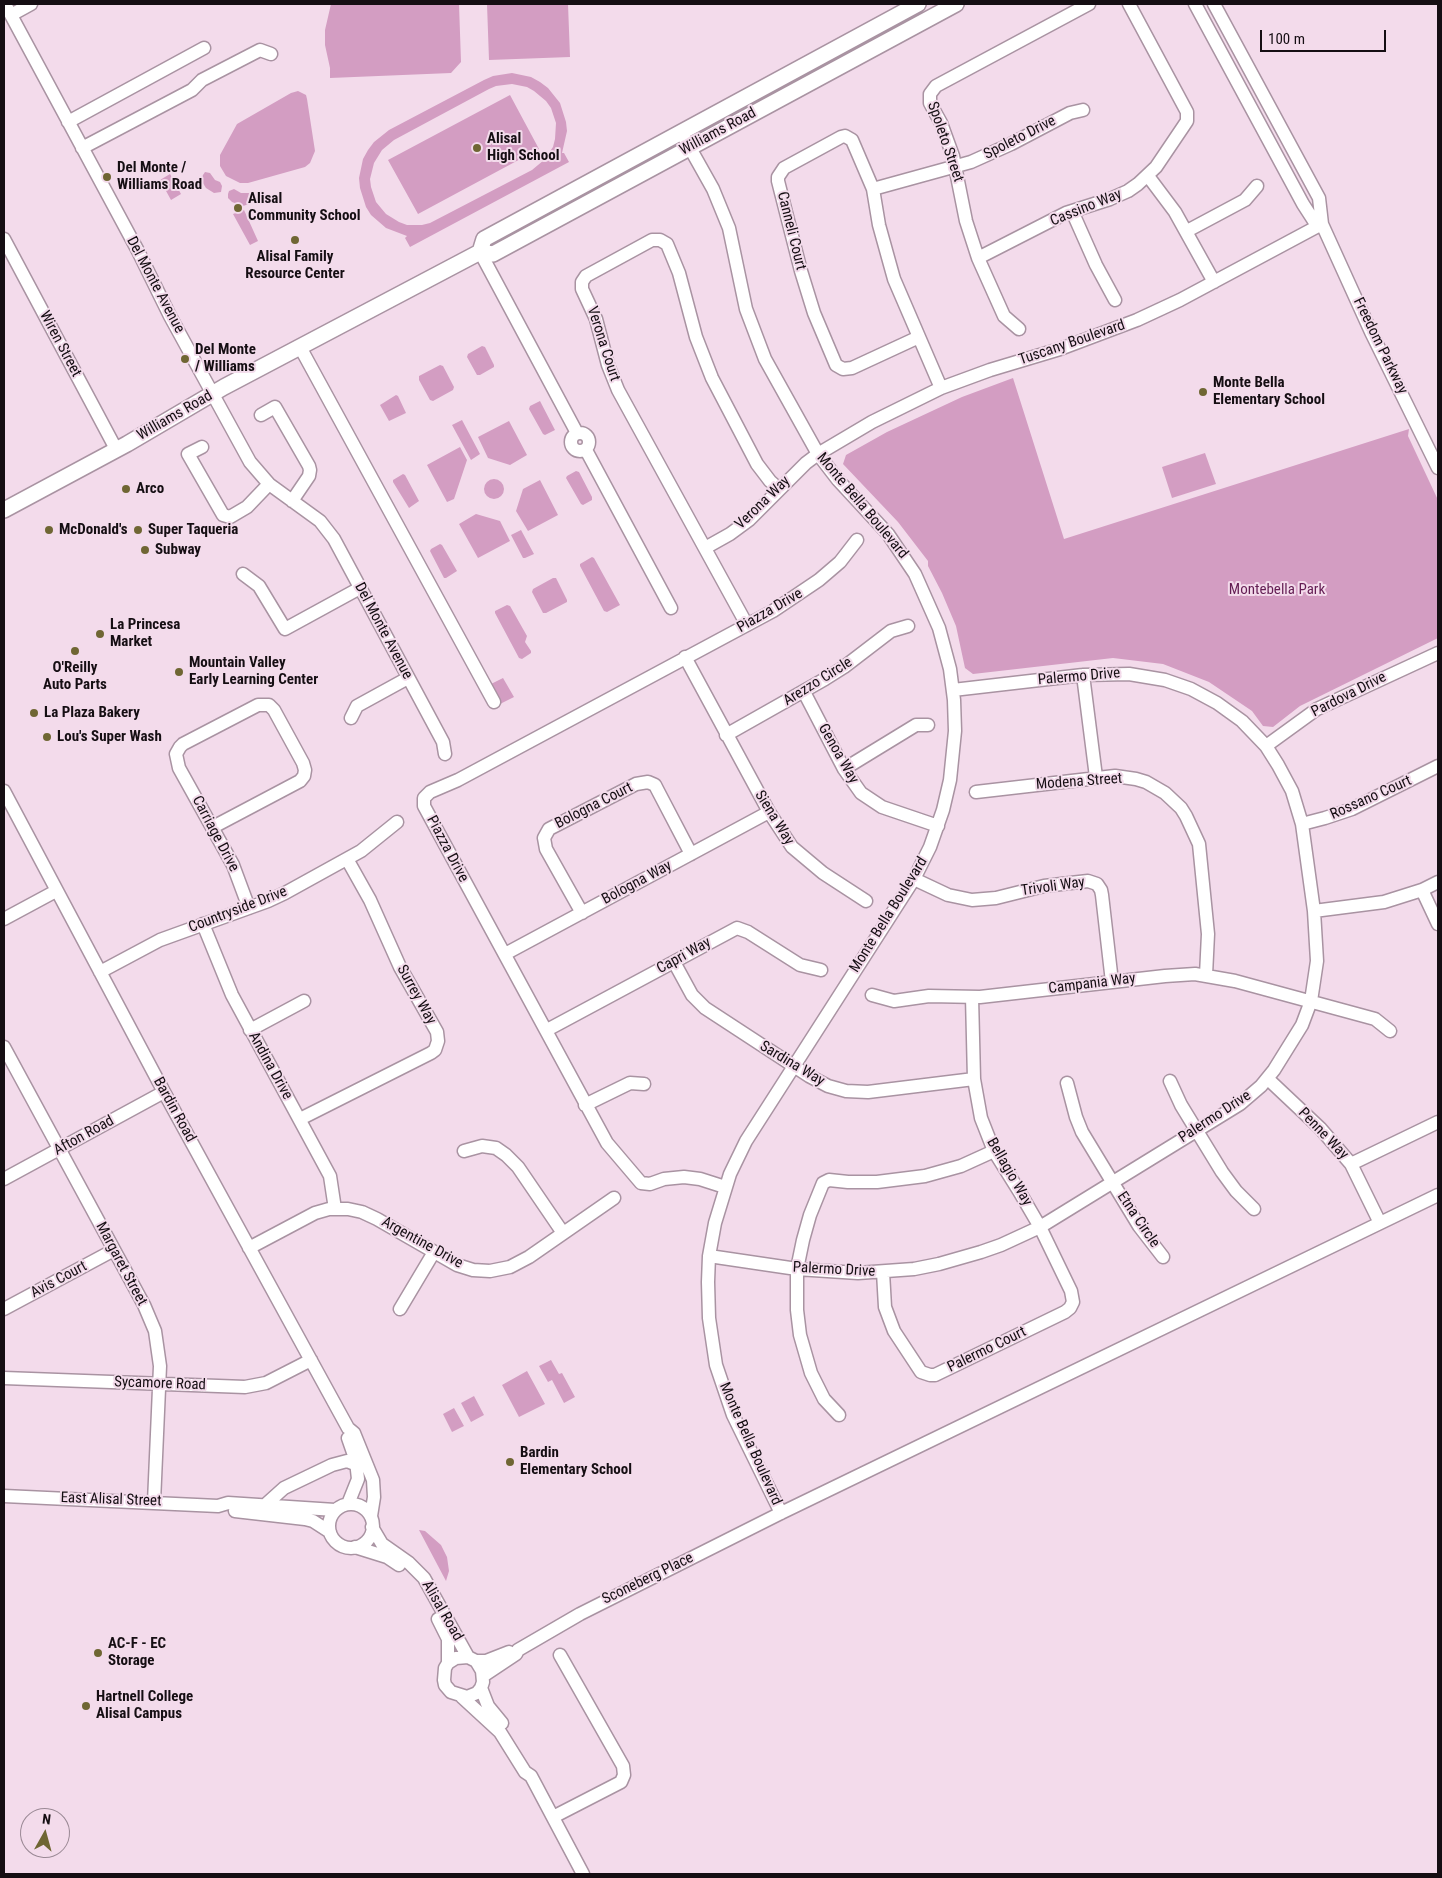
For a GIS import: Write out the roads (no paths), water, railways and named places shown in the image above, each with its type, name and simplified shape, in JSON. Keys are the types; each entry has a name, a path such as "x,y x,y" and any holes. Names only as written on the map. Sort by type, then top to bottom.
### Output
{"main road":[{"name":"Williams Road","path":"480,252 484,239 917,4"},
{"path":"786,96 811,73 915,18 917,4"},
{"name":"Williams Road","path":"4,510 213,393 480,252 493,254 956,4"}],"street":[{"path":"8,9 31,4"},
{"name":"Spoleto Street","path":"1019,329 1004,316 978,258 966,221 956,166 947,138 930,103 931,91 936,86 1090,4"},
{"name":"Cassino Way","path":"978,258 1072,211 1120,196 1148,176 1175,140 1188,117 1187,112 1129,4"},
{"name":"Freedom Parkway","path":"1195,4 1303,204 1314,221 1322,224"},
{"name":"Freedom Parkway","path":"1214,4 1319,198 1322,224 1371,332 1438,468"},
{"name":"Del Monte Avenue","path":"8,9 250,462 269,484 312,514 328,530 443,742 445,754"},
{"path":"68,122 204,48"},
{"path":"82,148 192,90 202,80 260,50 271,54"},
{"name":"Spoleto Drive","path":"873,189 971,162 1003,148 1070,113 1083,110"},
{"name":"Monte Bella Boulevard","path":"681,132 710,184 729,228 746,309 759,344 785,397 818,454 838,480 888,534 923,588 939,628 953,690 955,730 952,767 947,796 938,826 914,879 746,1141 725,1187 715,1223 709,1256 708,1318 718,1372 733,1415 781,1514"},
{"name":"Canneli Court","path":"919,337 852,368 843,369 836,364 818,325 809,299 778,182 778,176 784,168 845,136 849,137 855,144 873,189 879,225 889,263 941,388"},
{"path":"1148,176 1165,197 1187,231 1214,282"},
{"path":"1187,231 1245,200 1257,186"},
{"path":"1072,211 1096,266 1115,300"},
{"name":"Tuscany Boulevard","path":"818,454 872,422 941,388 1094,337 1137,320 1214,282 1322,224"},
{"name":"Wiren Street","path":"4,239 116,449"},
{"name":"Verona Court","path":"747,625 611,374 596,319 582,289 582,282 586,276 652,240 660,240 667,244 679,273 696,337 712,378 757,464 779,489"},
{"path":"480,252 577,433 588,436 590,444 586,450 671,608"},
{"path":"300,347 494,702"},
{"path":"261,415 275,407 309,466 309,476 292,501"},
{"path":"202,447 188,454 223,515 230,517 247,507 269,484"},
{"name":"Verona Way","path":"705,548 730,534 749,520 795,472 818,454"},
{"name":"Piazza Drive","path":"725,1187 684,1177 664,1179 650,1184 641,1183 607,1144 547,1030 424,806 424,798 430,792 458,780 773,611 802,592 840,562 857,540"},
{"path":"244,574 259,586 285,629 360,588"},
{"name":"Arezzo Circle","path":"726,735 844,668 891,631 908,626"},
{"name":"Pardova Drive","path":"1266,746 1317,709 1438,653"},
{"name":"Siena Way","path":"686,657 726,735 769,812 792,847 806,860 866,901"},
{"name":"Palermo Drive","path":"709,1256 836,1273 883,1272 963,1258 1001,1245 1040,1227 1240,1104 1268,1079 1297,1036 1311,1001 1317,961 1314,911 1302,824 1292,791 1278,765 1266,746 1242,721 1230,711 1191,689 1165,680 1135,674 1083,675 953,690"},
{"path":"1083,675 1096,777"},
{"path":"351,718 357,706 408,678"},
{"name":"Genoa Way","path":"804,692 844,769 856,787 874,802 893,811 938,826"},
{"name":"Carriage Drive","path":"213,827 300,780 304,776 303,763 274,710 266,704 258,705 183,744 178,750 177,762 233,865 250,908"},
{"path":"844,769 916,725 928,724"},
{"name":"Rossano Court","path":"1302,824 1352,809 1438,766"},
{"name":"Modena Street","path":"976,792 1096,777 1120,776 1146,782 1174,800 1191,824 1199,844 1208,934 1206,975"},
{"name":"Bologna Court","path":"582,912 546,849 544,838 549,829 636,784 648,782 655,785 691,854"},
{"name":"Bardin Road","path":"4,791 7,804 348,1428 354,1434 374,1480 371,1521"},
{"name":"Bologna Way","path":"505,954 769,812"},
{"name":"Countryside Drive","path":"100,972 160,940 286,893 347,859 373,842 397,822"},
{"name":"Surrey Way","path":"300,1119 431,1053 435,1050 438,1041 437,1032 394,955 370,900 347,859"},
{"name":"Trivoli Way","path":"914,879 948,895 972,900 996,898 1032,888 1053,885 1088,881 1096,884 1101,890 1102,895 1112,982"},
{"path":"1314,911 1384,902 1422,890 1438,882"},
{"path":"1422,890 1438,924"},
{"path":"4,919 56,891"},
{"name":"Andina Drive","path":"203,924 228,987 330,1176 335,1209"},
{"name":"Capri Way","path":"547,1030 737,928 748,932 800,965 821,970"},
{"name":"Sardina Way","path":"674,962 692,995 705,1008 823,1084 851,1091 878,1091 974,1078"},
{"name":"Campania Way","path":"872,996 894,1001 929,996 972,997 1177,975 1206,975 1235,981 1375,1019 1390,1031"},
{"name":"Bellagio Way","path":"972,997 974,1078 981,1118 994,1151 1020,1190 1040,1227"},
{"path":"250,1030 304,1001"},
{"name":"Margaret Street","path":"4,1047 114,1250 155,1331 160,1355 154,1502"},
{"name":"Penne Way","path":"1268,1079 1320,1128 1351,1164 1380,1224"},
{"path":"1170,1081 1181,1105 1229,1182 1254,1209"},
{"name":"Etna Circle","path":"1067,1082 1079,1124 1139,1226 1163,1257"},
{"path":"585,1105 630,1083 644,1084"},
{"name":"Afton Road","path":"4,1179 164,1092"},
{"path":"1351,1164 1438,1122"},
{"path":"464,1151 482,1146 496,1148 506,1155 518,1167 563,1233"},
{"path":"839,1415 824,1399 804,1353 797,1310 798,1268 803,1240 810,1215 826,1180 877,1182 925,1176 961,1166 994,1151"},
{"name":"Sconeberg Place","path":"472,1659 486,1661 513,1650 518,1650 580,1614 781,1514 1438,1195"},
{"name":"Argentine Drive","path":"249,1248 308,1216 335,1209 355,1210 370,1215 465,1268 490,1271 521,1262 614,1198"},
{"name":"Palermo Court","path":"883,1272 885,1307 894,1331 921,1372 930,1376 935,1375 1070,1308 1073,1299 1071,1292 1040,1227"},
{"name":"Avis Court","path":"4,1309 114,1250"},
{"path":"400,1309 434,1252"},
{"name":"Sycamore Road","path":"4,1378 253,1386 273,1380 311,1360"},
{"name":"Bardin Road","path":"348,1428 348,1436 357,1465 358,1479 357,1486 348,1504"},
{"path":"264,1506 284,1488 340,1462 347,1461 357,1465"},
{"path":"284,1488 284,1499 292,1508"},
{"name":"East Alisal Street","path":"4,1496 218,1506 228,1503 335,1510"},
{"path":"348,1504 364,1508 371,1521 370,1534 365,1542 355,1547 339,1544 334,1540 330,1532 331,1517 335,1510 348,1504"},
{"name":"East Alisal Street","path":"218,1506 227,1510 305,1519 313,1521 330,1532"},
{"name":"Alisal Road","path":"371,1521 382,1544 409,1563 424,1578 472,1659 482,1670 482,1682 488,1706 511,1733 522,1750 531,1769 531,1776"},
{"name":"Alisal Road","path":"355,1547 387,1558 398,1564 414,1578 444,1629 449,1649 448,1663 444,1674 445,1685 451,1692 462,1697 480,1712 500,1732 525,1772 531,1776 583,1874"},
{"name":"Sconeberg Place","path":"482,1682 516,1654 518,1650"},
{"path":"553,1817 621,1782 624,1775 623,1766 560,1656"},
{"name":"Alisal Road","path":"448,1663 456,1658 472,1659"},
{"path":"462,1697 472,1696 482,1682"}],"place":[{"name":"Alisal High School","path":"477,148"},
{"name":"Del Monte / Williams Road","path":"107,177"},
{"name":"Alisal Community School","path":"238,208"},
{"name":"Alisal Family Resource Center","path":"295,240"},
{"name":"Del Monte / Williams","path":"185,359"},
{"name":"Monte Bella Elementary School","path":"1203,392"},
{"name":"Arco","path":"126,489"},
{"name":"McDonald's","path":"49,530"},
{"name":"Super Taqueria","path":"138,530"},
{"name":"Subway","path":"145,550"},
{"name":"La Princesa Market","path":"100,634"},
{"name":"O'Reilly Auto Parts","path":"75,651"},
{"name":"Mountain Valley Early Learning Center","path":"179,672"},
{"name":"La Plaza Bakery","path":"34,713"},
{"name":"Lou's Super Wash","path":"47,737"},
{"name":"Bardin Elementary School","path":"510,1462"},
{"name":"AC-F - EC Storage","path":"98,1653"},
{"name":"Hartnell College Alisal Campus","path":"86,1706"}],"park label":[{"name":"Montebella Park","path":"1277,590"}]}
